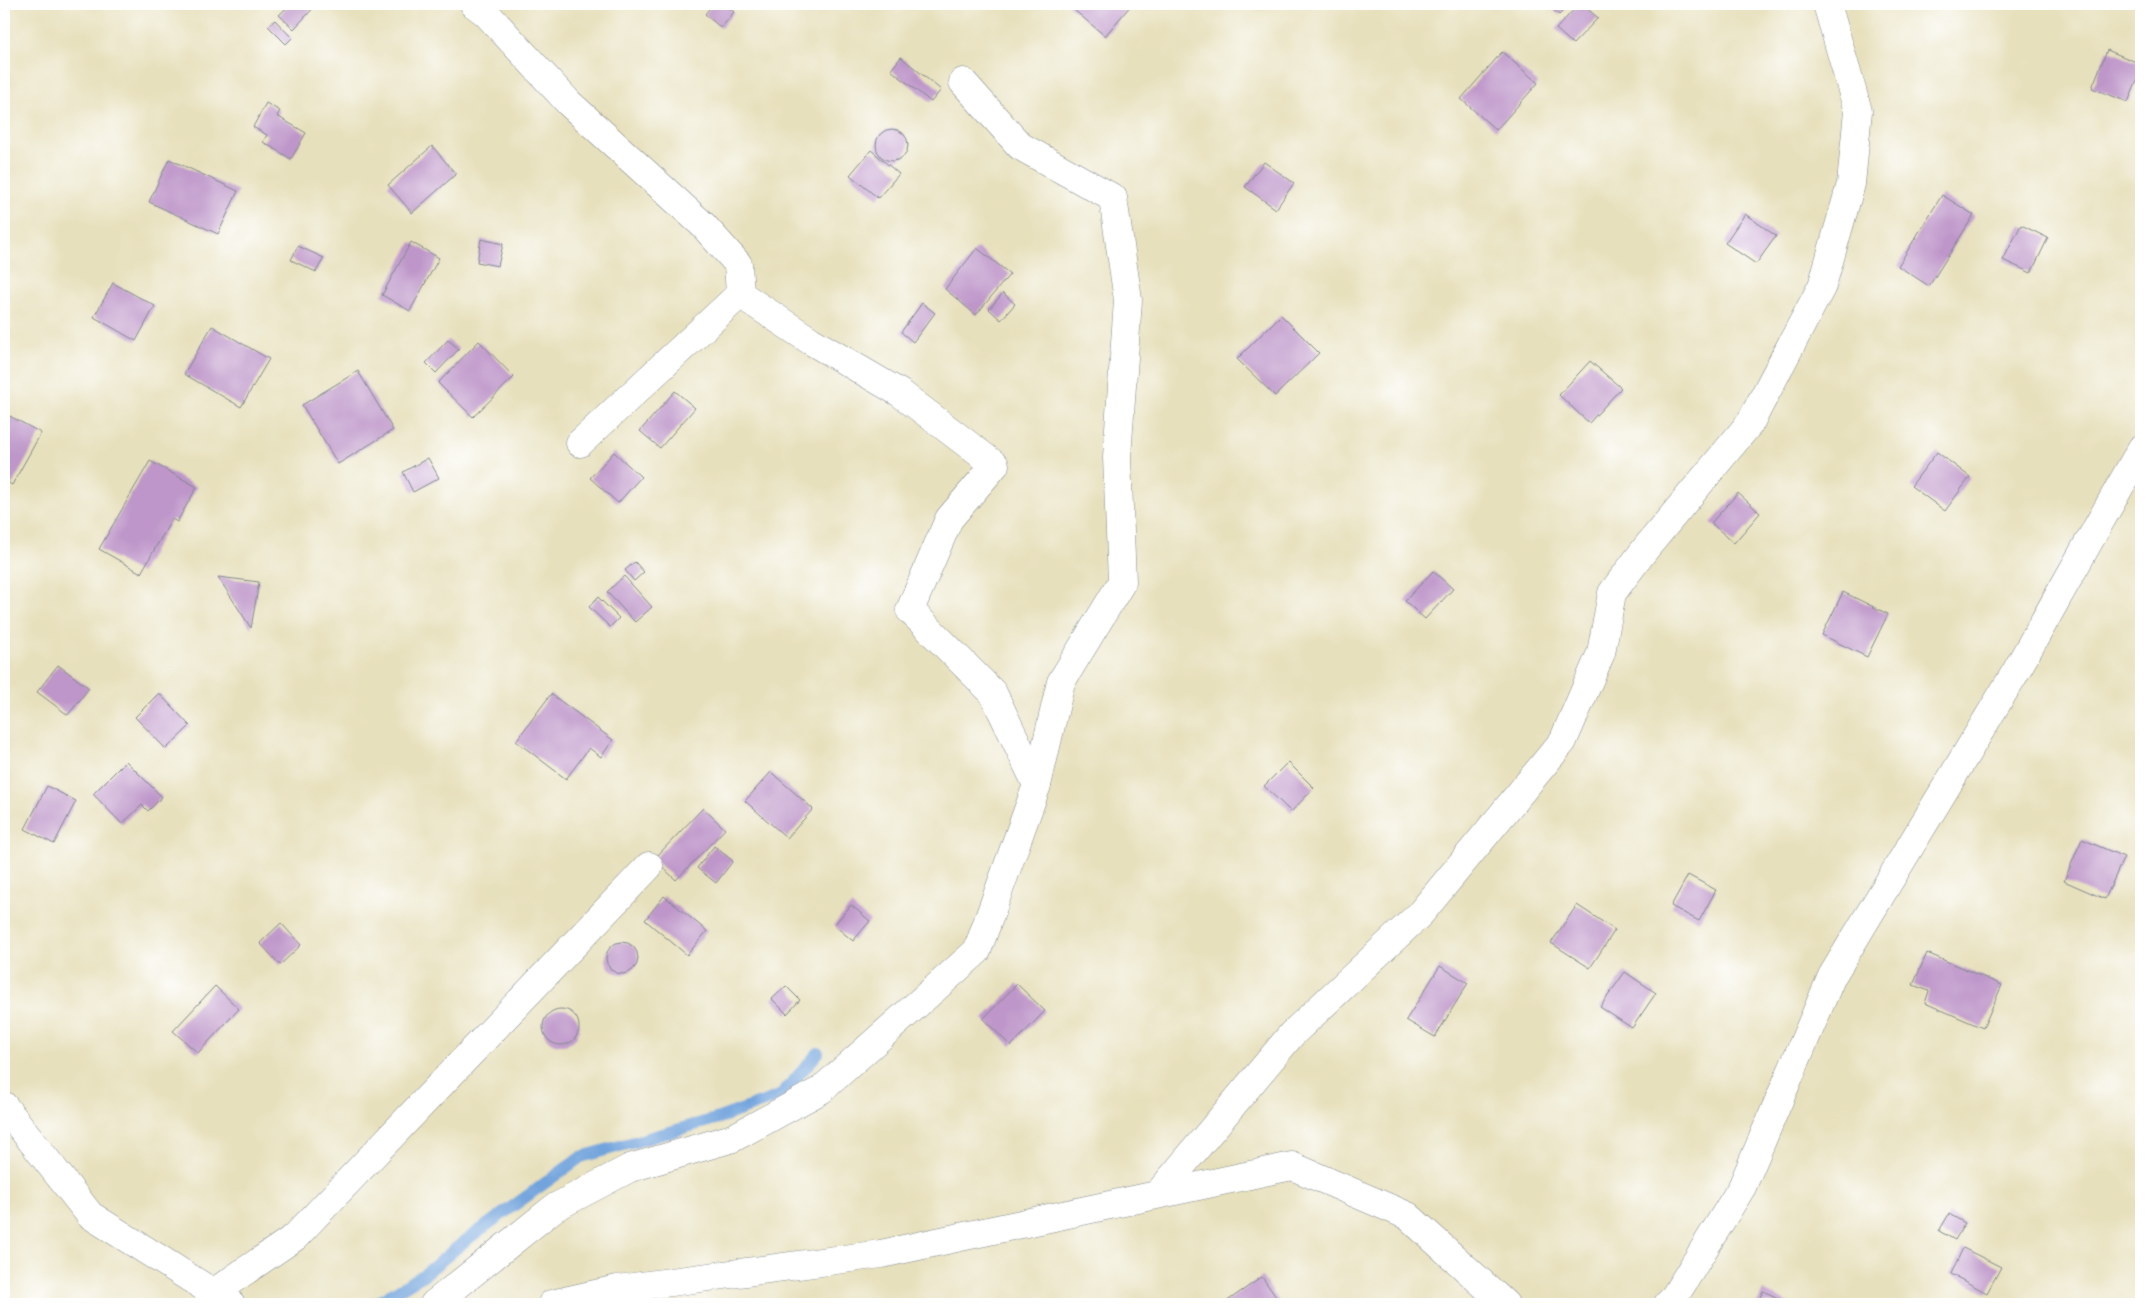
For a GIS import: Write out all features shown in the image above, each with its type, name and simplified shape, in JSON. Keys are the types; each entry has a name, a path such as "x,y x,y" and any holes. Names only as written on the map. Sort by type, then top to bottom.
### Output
{"street":[{"path":"474,4 486,13 569,103 703,225 738,264 740,294"},
{"path":"1158,1194 1292,1034 1420,914 1563,741 1601,653 1612,592 1750,423 1822,286 1852,184 1858,111 1827,4"},
{"path":"434,1304 554,1208 630,1168 733,1138 821,1090 977,951 1037,785 1061,682 1122,582 1117,457 1128,300 1113,198 1020,146 963,82"},
{"path":"580,443 740,294"},
{"path":"740,294 811,341 900,392 995,466 949,519 910,610 994,693 1037,785"},
{"path":"1668,1304 1742,1187 1832,976 2014,673 2141,449"},
{"path":"4,1106 90,1215 185,1276 213,1300 295,1237 649,866"},
{"path":"552,1304 618,1290 881,1254 1292,1166 1408,1216 1505,1304"}],"building":[{"path":"291,4 317,4 294,29 279,15"},
{"path":"713,4 724,4 734,12 721,28 705,14"},
{"path":"1067,4 1132,4 1105,36"},
{"path":"1547,4 1570,4 1559,15"},
{"path":"1579,4 1582,4 1598,18 1573,44 1556,29"},
{"path":"275,20 292,38 286,44 268,26"},
{"path":"2107,50 2141,64 2141,72 2128,102 2092,88"},
{"path":"1502,52 1538,83 1496,130 1461,99"},
{"path":"901,57 941,90 931,102 891,70"},
{"path":"266,103 280,111 277,116 306,133 291,159 263,142 267,135 253,127"},
{"path":"892,129 898,130 903,134 907,139 907,151 903,156 898,160 892,161 886,160 881,156 877,151 876,145 877,139 881,134 886,130"},
{"path":"432,146 456,174 412,213 388,185"},
{"path":"871,150 899,174 878,198 850,175"},
{"path":"169,159 238,191 218,234 149,202"},
{"path":"1264,162 1294,183 1276,209 1245,187"},
{"path":"1942,195 1974,215 1929,286 1898,266"},
{"path":"1745,214 1776,236 1756,264 1725,243"},
{"path":"2021,225 2048,238 2031,273 2003,260"},
{"path":"481,239 503,244 498,266 477,262"},
{"path":"411,242 439,258 410,311 382,295"},
{"path":"298,246 324,258 316,272 291,260"},
{"path":"977,248 1010,274 976,315 945,289"},
{"path":"113,283 155,306 136,341 94,317"},
{"path":"1003,293 1015,304 1001,320 989,309"},
{"path":"922,303 935,313 913,342 901,332"},
{"path":"1281,315 1319,353 1275,396 1237,359"},
{"path":"212,326 269,359 241,407 184,374"},
{"path":"448,340 459,349 436,373 426,363"},
{"path":"479,341 514,377 473,417 438,383"},
{"path":"1590,361 1621,388 1589,423 1559,395"},
{"path":"358,371 393,430 338,464 302,405"},
{"path":"675,391 695,408 660,448 640,431"},
{"path":"4,413 41,433 12,485 4,480"},
{"path":"614,452 641,477 618,503 590,478"},
{"path":"1937,452 1970,477 1945,511 1911,486"},
{"path":"428,458 439,478 413,492 403,472"},
{"path":"150,461 197,487 177,522 172,519 141,573 99,549"},
{"path":"1738,493 1760,513 1734,543 1711,523"},
{"path":"635,562 644,572 634,581 625,570"},
{"path":"1433,571 1453,589 1425,619 1405,601"},
{"path":"624,576 652,607 635,622 607,592"},
{"path":"218,577 259,582 251,628"},
{"path":"1843,592 1888,614 1867,657 1822,635"},
{"path":"598,597 619,618 610,627 589,607"},
{"path":"58,665 89,688 68,715 37,692"},
{"path":"159,693 190,726 166,749 135,717"},
{"path":"551,694 613,740 601,757 589,748 566,779 516,741"},
{"path":"126,761 162,797 148,811 142,805 122,824 93,794"},
{"path":"1288,762 1314,788 1291,812 1264,786"},
{"path":"771,772 813,809 787,838 745,801"},
{"path":"47,786 76,801 54,844 25,829"},
{"path":"703,808 725,829 676,880 654,859"},
{"path":"4,815 9,822 4,830"},
{"path":"2082,839 2124,857 2105,899 2064,881"},
{"path":"714,846 733,861 716,883 697,868"},
{"path":"1688,875 1716,890 1699,921 1671,906"},
{"path":"664,896 707,931 687,955 645,920"},
{"path":"851,905 870,921 853,941 834,925"},
{"path":"1577,905 1615,930 1590,968 1551,943"},
{"path":"281,923 301,945 280,965 260,943"},
{"path":"622,942 634,946 638,958 634,970 622,974 610,970 606,958 610,946"},
{"path":"1927,953 2002,985 1983,1028 1925,1003 1929,991 1913,985"},
{"path":"1440,966 1468,983 1435,1037 1406,1020"},
{"path":"1625,972 1656,993 1632,1028 1600,1007"},
{"path":"1017,984 1045,1011 1011,1046 983,1019"},
{"path":"215,986 239,1009 198,1053 173,1031"},
{"path":"786,986 800,1000 787,1014 772,999"},
{"path":"561,1009 568,1010 574,1014 578,1020 578,1034 574,1040 568,1044 561,1045 554,1044 548,1040 544,1034 543,1027 544,1020 548,1014 554,1010"},
{"path":"1949,1214 1965,1223 1955,1240 1939,1231"},
{"path":"1963,1248 2001,1267 1987,1293 1951,1274"},
{"path":"1262,1277 1281,1304 1223,1304"},
{"path":"1763,1291 1791,1304 1757,1304"}],"waterway":[{"path":"375,1304 425,1274 465,1241 581,1157 719,1118 780,1096 818,1053"}]}
